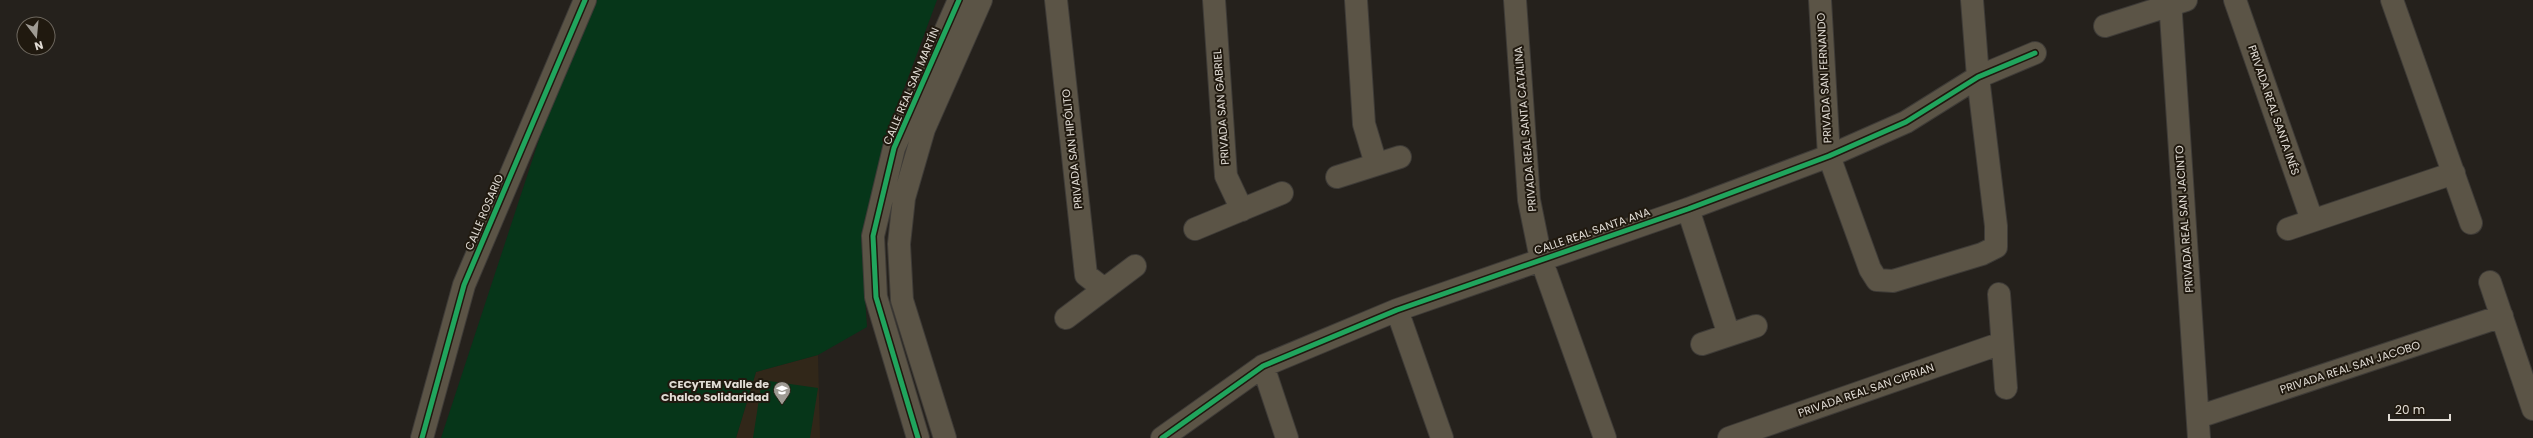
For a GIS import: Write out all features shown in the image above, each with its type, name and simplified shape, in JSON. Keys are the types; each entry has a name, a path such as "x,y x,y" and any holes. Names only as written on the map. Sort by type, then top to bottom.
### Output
{"street":[{"name":"CALLE ROSARIO","path":"422,438 464,285 585,0"},
{"name":"CALLE REAL SAN MARTÍN","path":"918,438 876,297 873,236 894,148 959,0"},
{"path":"945,438 902,300 899,244 904,198 924,129 981,0"},
{"name":"PRIVADA SAN HIPÓLITO","path":"1056,0 1086,275 1104,289"},
{"name":"PRIVADA SAN GABRIEL","path":"1214,0 1226,176 1242,210"},
{"path":"1356,0 1364,124 1376,164"},
{"name":"PRIVADA REAL SANTA CATALINA","path":"1515,0 1529,200 1541,259 1605,438"},
{"name":"PRIVADA SAN FERNANDO","path":"1820,0 1829,156 1870,269 1877,280 1893,281 1982,254 1996,246 1996,226 1978,77"},
{"path":"1972,0 1978,77"},
{"name":"PRIVADA REAL SANTA INÉS","path":"2235,0 2312,220"},
{"path":"2392,0 2471,223"},
{"path":"2105,26 2175,2"},
{"name":"PRIVADA REAL SAN JACINTO","path":"2175,2 2198,428"},
{"name":"CALLE REAL SANTA ANA","path":"1162,438 1263,366 1397,310 1688,209 1829,156 1906,122 1978,77 2035,53"},
{"path":"1337,177 1400,157"},
{"path":"2288,229 2454,173"},
{"path":"1195,229 1282,193"},
{"path":"1688,209 1729,335"},
{"path":"1066,318 1135,266"},
{"path":"2490,282 2533,409"},
{"path":"1999,294 2006,388"},
{"path":"1397,310 1442,438"},
{"name":"PRIVADA REAL SAN JACOBO","path":"2198,428 2502,316"},
{"path":"1702,344 1756,326"},
{"name":"PRIVADA REAL SAN CIPRIAN","path":"1729,438 2002,343"},
{"path":"1263,366 1287,438"}],"shaded area":[{"name":"CECyTEM Valle de Chalco Solidaridad","path":"818,355 820,438 736,438 756,372"}],"green space":[{"path":"596,0 937,0 886,137 861,236 867,327 818,355 756,372 736,438 441,438 552,100"},
{"path":"762,380 818,388 810,438 753,438"}],"cycle path":[{"path":"422,438 464,285 585,0"},
{"path":"918,438 876,297 873,236 894,148 959,0"},
{"path":"1162,438 1263,366 1397,310 1688,209 1829,156 1906,122 1978,77 2035,53"}],"place":[{"name":"CECyTEM Valle de Chalco Solidaridad","path":"782,405"}]}
